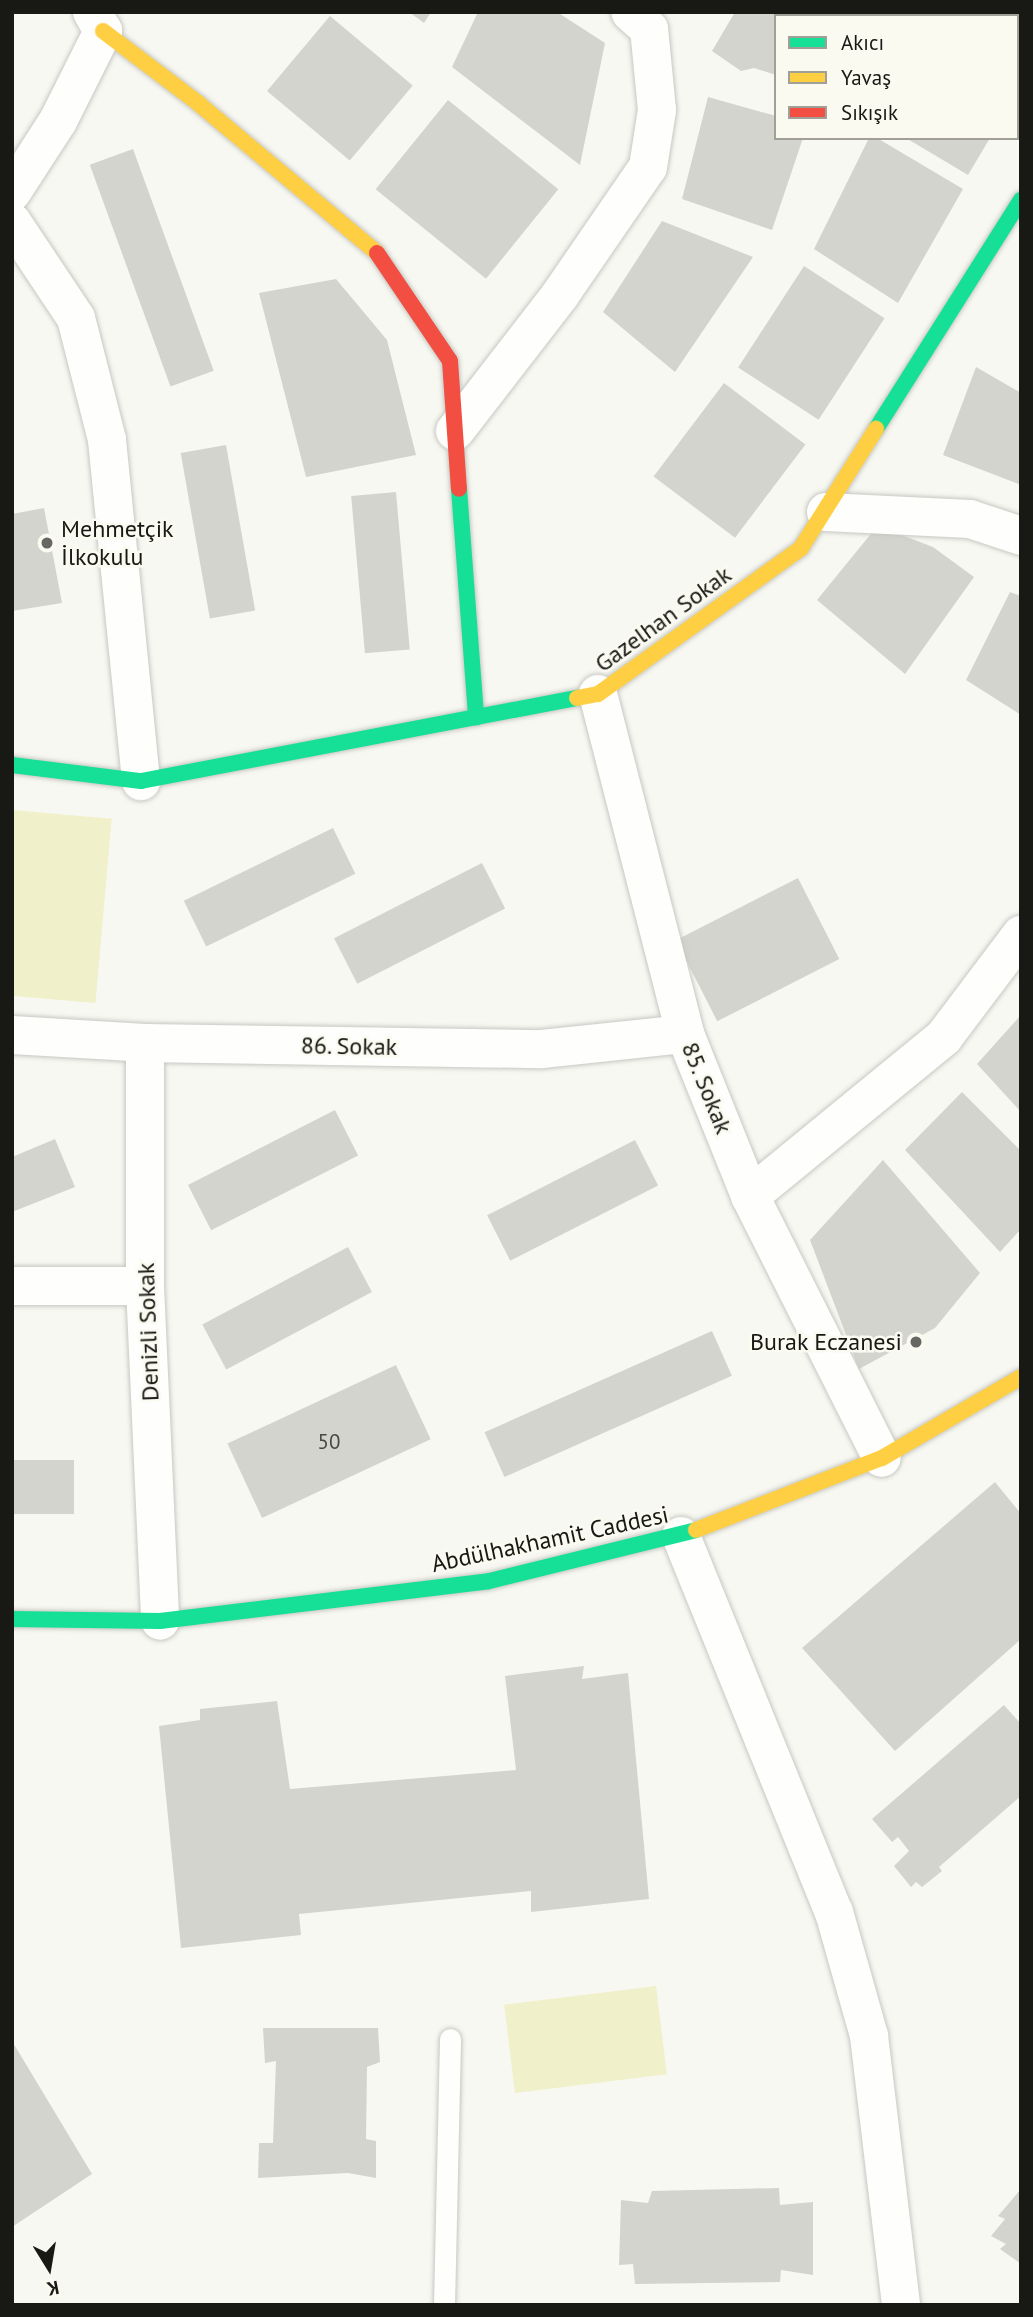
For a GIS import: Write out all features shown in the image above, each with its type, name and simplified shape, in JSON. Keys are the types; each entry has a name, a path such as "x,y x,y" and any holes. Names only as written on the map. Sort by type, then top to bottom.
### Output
{"street":[{"path":"456,431 560,295 648,167 657,110 646,18"},
{"path":"12,192 58,121 97,22 374,249 450,361 476,717"},
{"name":"Gazelhan Sokak","path":"12,765 141,781 598,694 801,548 1021,200"},
{"path":"12,222 76,318 107,440 141,781"},
{"path":"825,512 970,519 1021,536"},
{"name":"85. Sokak","path":"598,694 685,1034 750,1196 883,1458"},
{"path":"750,1196 944,1037 1021,935"},
{"name":"86. Sokak","path":"12,1035 145,1043 542,1049 685,1034"},
{"name":"Denizli Sokak","path":"145,1043 145,1286 160,1621"},
{"path":"12,1286 145,1286"},
{"name":"Abdülhakhamit Caddesi","path":"12,1619 160,1621 489,1581 681,1536 883,1458 1021,1377"},
{"path":"681,1536 834,1912 869,2036 901,2305"}],"lane":[{"path":"444,2305 450,2039"}],"green space":[{"path":"12,810 112,819 95,1003 12,996"},
{"path":"656,1986 667,2074 515,2093 504,2005"}],"building":[{"path":"409,12 431,12 424,23"},
{"path":"478,12 557,12 605,43 580,165 452,67"},
{"path":"735,12 869,12 774,14 774,74 754,68 741,71 712,51"},
{"path":"330,16 413,85 350,160 267,91"},
{"path":"708,97 774,115 774,140 802,140 772,230 682,199"},
{"path":"448,100 558,189 486,279 376,189"},
{"path":"868,140 880,140 963,189 898,303 814,249"},
{"path":"909,140 989,140 968,175"},
{"path":"133,149 214,371 170,387 90,165"},
{"path":"662,221 753,257 675,372 603,312"},
{"path":"804,266 885,318 819,420 738,367"},
{"path":"336,279 387,340 416,455 306,477 259,293"},
{"path":"976,367 1021,393 1021,485 943,455"},
{"path":"724,383 805,444 735,538 654,476"},
{"path":"226,445 255,610 210,618 181,453"},
{"path":"396,492 410,649 365,653 351,496"},
{"path":"44,508 62,603 12,611 12,514"},
{"path":"886,529 933,547 974,577 905,674 817,600 874,530"},
{"path":"1010,592 1021,596 1021,715 966,680"},
{"path":"333,828 355,874 206,947 184,901"},
{"path":"482,863 505,908 357,984 334,938"},
{"path":"798,878 839,959 717,1021 676,940"},
{"path":"1021,1015 1021,1112 977,1064"},
{"path":"962,1092 1021,1151 1021,1229 1000,1252 905,1150"},
{"path":"335,1110 358,1155 211,1230 188,1185"},
{"path":"55,1139 75,1187 12,1212 12,1157"},
{"path":"635,1140 658,1185 510,1261 487,1215"},
{"path":"883,1160 980,1273 935,1328 859,1369 810,1240"},
{"path":"348,1247 372,1292 226,1369 202,1324"},
{"path":"712,1331 732,1376 504,1477 485,1432"},
{"path":"396,1365 431,1439 262,1518 227,1444"},
{"path":"12,1460 74,1460 74,1514 12,1514"},
{"path":"995,1482 1021,1514 1021,1639 895,1751 802,1648"},
{"path":"584,1666 582,1679 628,1673 649,1899 531,1912 531,1891 299,1914 301,1935 181,1948 159,1726 200,1720 200,1709 277,1701 290,1789 516,1770 505,1676"},
{"path":"1004,1705 1021,1724 1021,1796 939,1867 942,1871 922,1887 916,1882 911,1887 894,1866 909,1851 898,1837 892,1842 872,1819"},
{"path":"263,2028 378,2028 380,2062 367,2067 366,2139 376,2141 376,2178 348,2173 258,2178 259,2143 273,2143 276,2061 265,2063"},
{"path":"12,2041 92,2174 12,2227"},
{"path":"779,2188 780,2205 813,2202 813,2275 781,2270 780,2282 635,2284 633,2264 619,2265 621,2200 648,2203 652,2191"},
{"path":"1021,2189 1021,2264 1000,2249 1006,2244 991,2236 1005,2219 998,2216"}],"traffic: fast":[{"path":"876,429 1021,200"},
{"path":"459,489 476,717"},
{"path":"12,765 141,781 577,698"},
{"path":"12,1619 160,1621 489,1581 696,1530"}],"traffic: slow":[{"path":"103,31 199,104 377,253"},
{"path":"577,698 598,694 801,548 876,429"},
{"path":"696,1530 882,1458 1021,1377"}],"traffic: jam":[{"path":"377,253 450,361 459,489"}],"place":[{"name":"Mehmetçik İlkokulu","path":"47,543"},
{"name":"Burak Eczanesi","path":"916,1342"}]}
